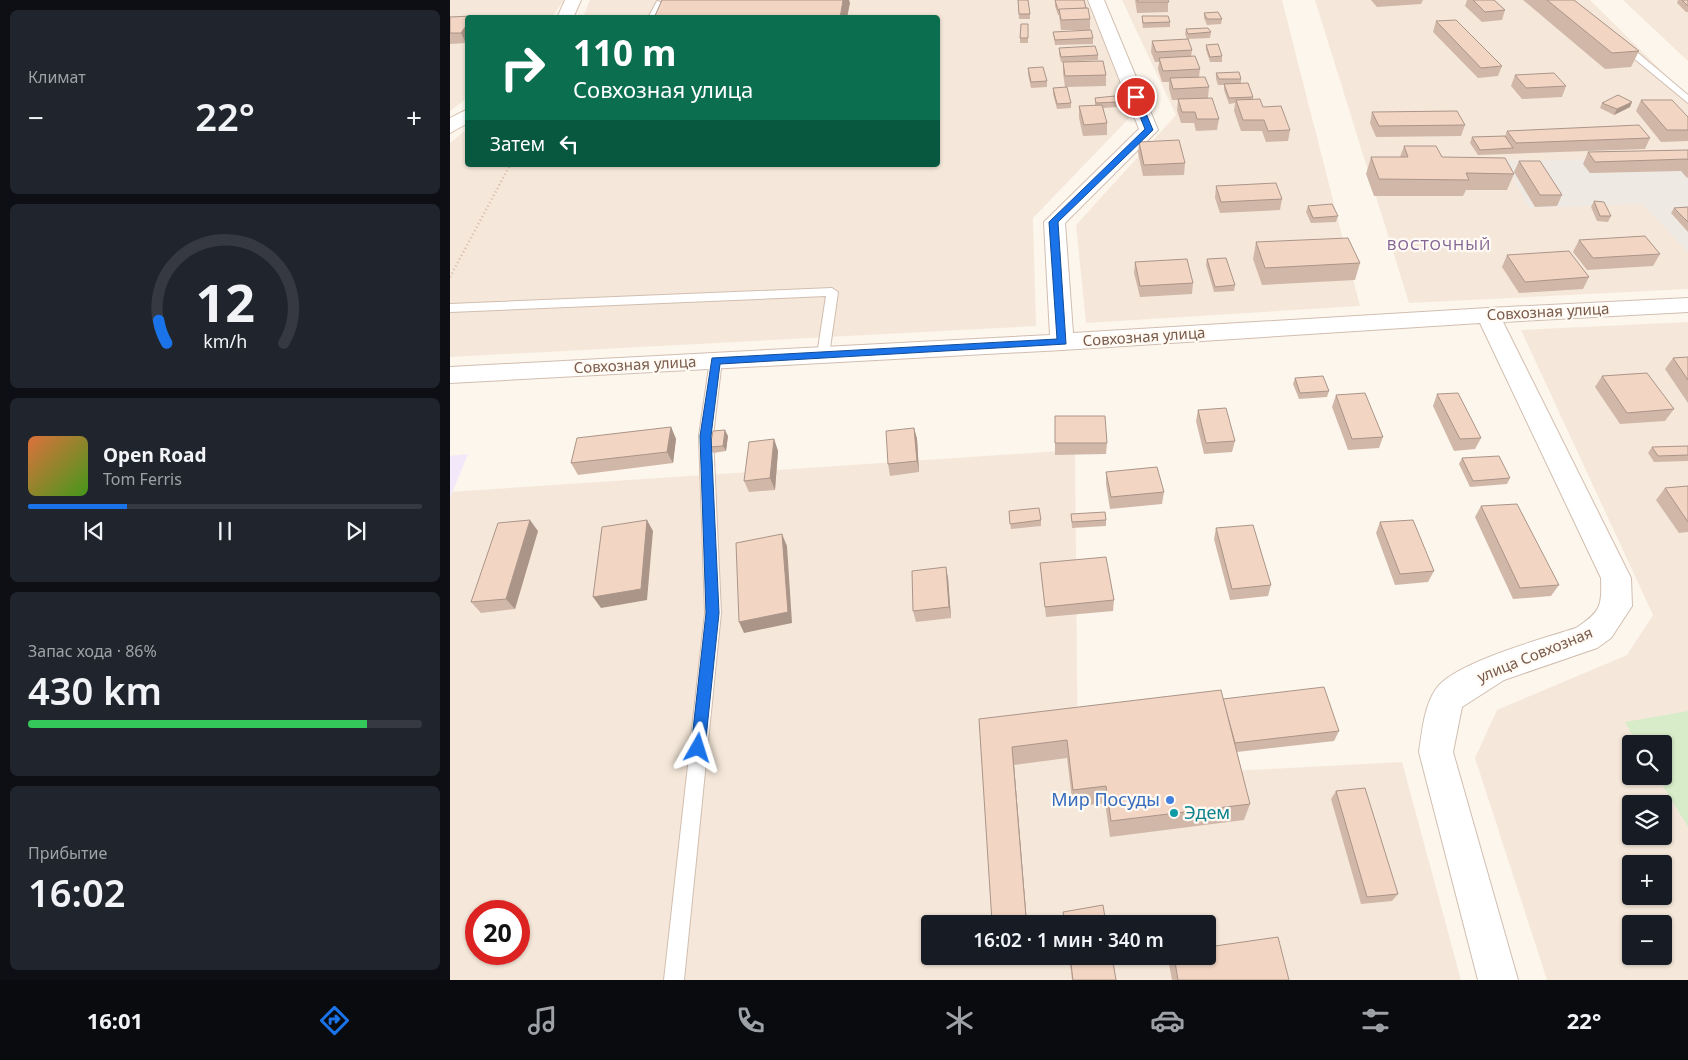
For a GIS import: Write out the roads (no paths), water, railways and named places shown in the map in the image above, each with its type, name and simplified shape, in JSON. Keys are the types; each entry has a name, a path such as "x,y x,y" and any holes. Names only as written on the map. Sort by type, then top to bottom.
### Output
{"street":[{"path":"567,15 573,0"},
{"path":"1062,342 1054,222 1149,130 1096,0"},
{"path":"450,127 465,116"},
{"name":"Совхозная улица","path":"450,375 1062,342 1488,315 1688,305"},
{"name":"улица Совхозная","path":"1488,315 1616,578 1617,606 1600,630 1586,638 1494,669 1470,682 1448,698 1445,707 1436,752 1498,980"}],"lane":[{"path":"654,15 660,3"},
{"path":"1616,38 1688,100"},
{"path":"450,308 832,292 823,355"},
{"path":"674,980 713,613 706,436 716,360"}],"place":[{"name":"Мир Посуды","path":"1170,800"},
{"name":"Эдем","path":"1174,813"}],"district":[{"name":"ВОСТОЧНЫЙ","path":"1439,245"}]}
